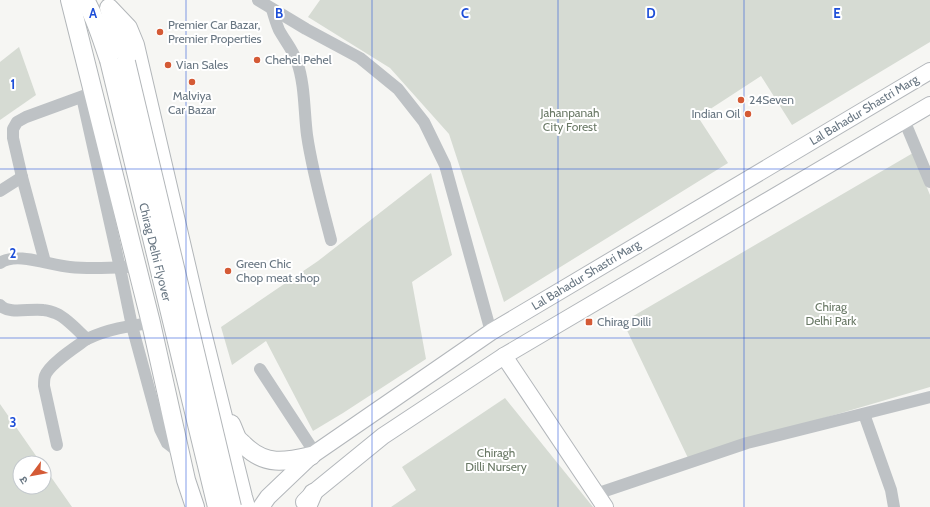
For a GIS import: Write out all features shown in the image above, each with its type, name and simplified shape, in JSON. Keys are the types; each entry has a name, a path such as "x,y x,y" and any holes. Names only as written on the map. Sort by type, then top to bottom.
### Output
{"main road":[{"path":"70,0 87,94 129,267 151,324 156,335 164,342 180,344 187,342 194,335 198,328 198,316"},
{"name":"Chirag Delhi Flyover","path":"85,0 117,61 232,507"},
{"path":"107,4 128,28 135,45 198,316 246,507"},
{"name":"Chirag Delhi Flyover","path":"107,4 117,61 217,507"},
{"name":"Lal Bahadur Shastri Marg","path":"261,507 268,497 313,454 491,332 930,71"},
{"path":"299,507 310,500 383,436 504,356 930,105"},
{"path":"151,324 186,480 195,507"},
{"path":"504,356 600,501"},
{"path":"218,394 237,438 251,452 265,459 280,461 313,454"},
{"path":"185,507 186,480"}],"street":[{"path":"258,0 360,58 398,89 424,122 445,165 491,332"},
{"path":"272,9 279,30 297,62 312,163 331,240"},
{"path":"45,262 22,177 13,138 13,129 18,122 26,117 87,94"},
{"path":"904,120 930,182"},
{"path":"0,191 22,177"},
{"path":"0,263 4,260 19,258 59,266 78,268 129,267 132,326 160,429 167,443 180,453"},
{"path":"0,305 12,310 43,310 57,313 87,339"},
{"path":"57,445 44,386 44,377 48,371 55,363 87,339 100,333 132,326 151,324"},
{"path":"260,369 313,454"},
{"path":"600,501 747,443 930,397"},
{"path":"864,414 891,490 894,507"}],"green space":[{"name":"Jahanpanah City Forest","path":"320,0 930,0 930,42 792,125 761,76 698,117 728,163 504,302 449,134 390,68 308,17"},
{"path":"19,47 36,95 0,120 0,62"},
{"name":"Chirag Delhi Park","path":"913,153 930,195 930,387 688,458 623,322"},
{"path":"431,173 452,255 412,282 426,359 313,431 266,341 232,365 221,327 318,261"},
{"name":"Chiragh Dilli Nursery","path":"505,398 593,507 391,507 416,490 402,467"},
{"path":"0,404 35,455 12,455 12,495 52,495 52,478 72,507 0,507"}],"place":[{"name":"Premier Car Bazar, Premier Properties","path":"160,32"},
{"name":"Chehel Pehel","path":"257,60"},
{"name":"Vian Sales","path":"168,65"},
{"name":"Malviya Car Bazar","path":"192,82"},
{"name":"24Seven","path":"741,100"},
{"name":"Indian Oil","path":"748,114"},
{"name":"Green Chic Chop meat shop","path":"228,271"},
{"name":"Chirag Dilli","path":"589,322"}]}
